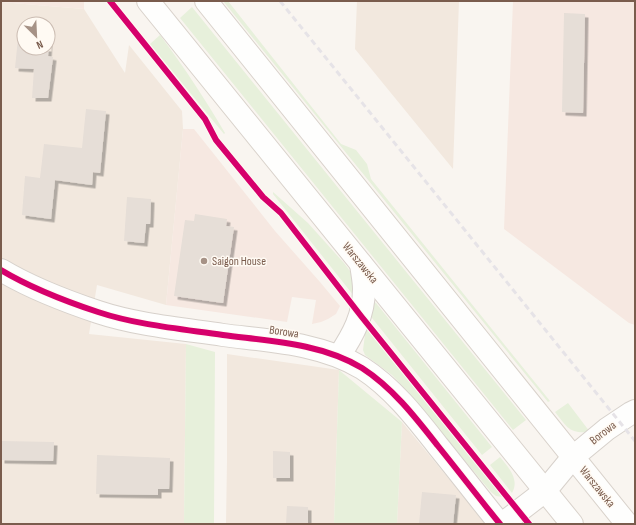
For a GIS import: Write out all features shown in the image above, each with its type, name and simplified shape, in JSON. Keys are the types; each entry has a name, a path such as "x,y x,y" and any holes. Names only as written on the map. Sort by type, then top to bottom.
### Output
{"main road":[{"name":"Warszawska","path":"148,1 572,524"},
{"name":"Warszawska","path":"206,1 627,524"},
{"path":"339,356 350,340 361,316 364,290 361,264"},
{"name":"Borowa","path":"1,270 55,296 98,312 156,325 290,344 339,356 372,375 394,395 416,419 501,524 545,491 574,458 607,429 635,411"}],"shaded area":[{"path":"84,1 84,9 1,2"},
{"path":"357,1 459,1 453,169 355,49"},
{"path":"513,1 635,1 635,325 629,323 504,229"},
{"path":"1,2 84,9 125,73 129,45 182,111 183,129 166,305 97,285 89,334 186,344 184,524 1,524"},
{"path":"183,129 194,129 275,231 340,306 336,314 321,322 312,324 316,300 292,297 287,322 166,305"},
{"path":"227,354 339,370 334,524 226,524"},
{"path":"402,422 486,524 397,524"}],"green space":[{"path":"223,1 228,1 341,144 356,150 367,164 371,179 550,401 548,402"},
{"path":"192,7 526,420 513,430 180,18"},
{"path":"160,35 202,95 225,133 224,134 150,44"},
{"path":"273,192 308,223 344,263 350,271 353,281 354,296 273,194"},
{"path":"374,302 492,447 482,455 368,313"},
{"path":"366,327 503,497 496,496 491,492 408,392 392,375 365,355 363,350"},
{"path":"186,344 215,352 214,524 184,524"},
{"path":"339,370 402,422 397,524 334,524"},
{"path":"568,403 590,432 573,431 555,412"},
{"path":"500,457 514,478 515,483 512,493 490,465"}],"building":[{"path":"564,13 585,14 583,113 562,112"},
{"path":"16,56 53,57 48,98 32,98 34,69 15,68"},
{"path":"86,109 106,111 100,173 93,172 92,185 55,180 51,219 22,215 25,176 40,178 44,144 82,148"},
{"path":"127,197 151,199 150,224 146,224 144,243 124,241"},
{"name":"Saigon House","path":"195,214 227,219 226,226 234,227 223,303 174,296 185,220 194,221"},
{"path":"1,441 54,442 53,461 1,460"},
{"path":"273,451 290,452 290,478 273,478"},
{"path":"97,455 170,458 169,489 158,489 158,495 96,494"},
{"path":"422,492 456,495 453,524 419,524"},
{"path":"287,506 308,507 308,524 286,524"}],"railway":[{"path":"280,1 635,441"}],"cycle path":[{"path":"110,1 205,119 216,140 263,197 281,213 361,316 529,524"},
{"path":"1,270 48,294 113,316 160,326 294,344 329,353 362,368 384,385 403,404 500,524"}],"place":[{"name":"Saigon House","path":"204,261"}]}
